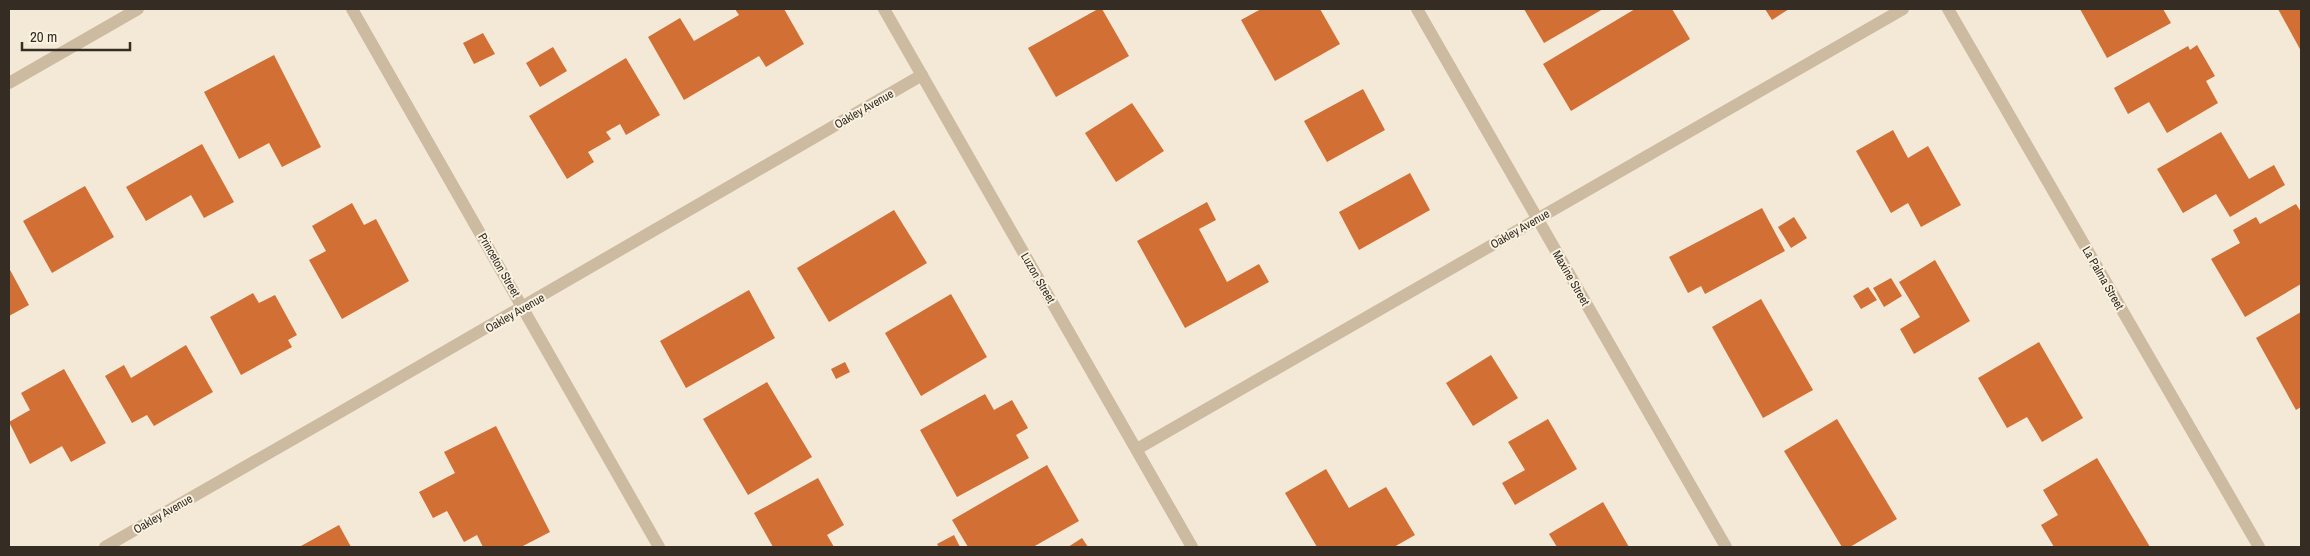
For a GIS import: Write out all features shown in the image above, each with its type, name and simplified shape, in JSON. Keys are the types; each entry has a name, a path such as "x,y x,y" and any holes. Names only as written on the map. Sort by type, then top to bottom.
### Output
{"street":[{"path":"9,83 138,9"},
{"name":"Princeton Street","path":"352,9 659,547"},
{"name":"Luzon Street","path":"884,9 1192,547"},
{"name":"Maxine Street","path":"1417,9 1726,547"},
{"name":"Oakley Avenue","path":"1137,449 1903,9"},
{"name":"La Palma Street","path":"1948,9 2259,547"},
{"name":"Oakley Avenue","path":"105,547 524,308 922,75"},
{"path":"126,536 133,547"}],"building":[{"path":"735,9 784,9 804,44 766,67 759,56 684,100 648,37 680,18 694,41 739,15"},
{"path":"1098,9 1102,9 1129,56 1056,97 1028,48"},
{"path":"1261,9 1320,9 1340,44 1275,81 1241,20"},
{"path":"1524,9 1603,9 1544,43"},
{"path":"1635,9 1672,9 1690,39 1571,111 1543,64"},
{"path":"1765,9 1789,9 1772,20"},
{"path":"2080,9 2163,9 2171,23 2107,58"},
{"path":"2278,9 2301,9 2301,51"},
{"path":"483,33 495,54 474,64 463,43"},
{"path":"2197,45 2215,76 2206,81 2218,103 2167,133 2149,102 2128,114 2114,88 2188,46 2190,50"},
{"path":"553,47 567,71 540,87 526,63"},
{"path":"274,55 321,147 282,167 269,143 239,159 204,92"},
{"path":"626,58 660,115 626,135 620,124 606,132 611,139 588,152 594,162 567,179 529,116"},
{"path":"1363,89 1385,130 1327,162 1304,121"},
{"path":"1132,103 1164,151 1116,182 1085,133"},
{"path":"1893,130 1908,158 1928,146 1961,205 1921,227 1908,203 1891,213 1856,151"},
{"path":"2221,132 2249,179 2274,165 2285,185 2230,217 2216,194 2183,213 2157,169"},
{"path":"202,144 234,202 204,218 191,195 146,221 126,187"},
{"path":"1410,173 1430,210 1359,250 1339,212"},
{"path":"85,186 114,237 52,273 23,221"},
{"path":"1207,202 1216,220 1199,229 1227,282 1259,264 1269,282 1185,328 1137,241"},
{"path":"352,203 364,225 376,219 409,281 342,319 309,260 326,251 312,226"},
{"path":"2296,204 2301,212 2301,284 2245,317 2211,259 2240,243 2233,230 2256,217 2260,224"},
{"path":"1762,208 1785,251 1705,294 1701,286 1688,293 1669,257"},
{"path":"894,210 927,263 829,322 797,268"},
{"path":"1794,217 1807,238 1791,248 1778,227"},
{"path":"1935,260 1970,321 1914,354 1900,329 1920,317 1899,282"},
{"path":"9,268 29,305 9,316"},
{"path":"1891,278 1902,296 1884,307 1873,288"},
{"path":"1868,287 1877,300 1861,309 1853,296"},
{"path":"749,290 775,338 686,388 660,341"},
{"path":"253,293 259,303 275,295 297,335 288,340 292,347 241,375 210,317"},
{"path":"951,294 987,357 921,396 885,333"},
{"path":"1761,299 1813,390 1763,418 1712,327"},
{"path":"2301,312 2301,407 2296,410 2256,338"},
{"path":"2039,342 2083,418 2042,442 2027,417 2007,428 1978,378"},
{"path":"186,345 213,392 154,426 147,415 132,423 105,376 124,365 131,378"},
{"path":"1491,355 1518,398 1473,426 1446,383"},
{"path":"845,362 850,372 836,379 831,369"},
{"path":"64,369 106,443 71,462 62,446 30,464 9,422 30,410 21,393"},
{"path":"767,382 812,457 748,495 703,419"},
{"path":"985,394 994,410 1012,400 1028,428 1016,435 1029,458 957,497 920,430"},
{"path":"1548,419 1577,469 1515,505 1502,483 1525,470 1508,442"},
{"path":"1837,419 1897,519 1850,547 1842,547 1784,451"},
{"path":"496,426 550,532 521,547 483,547 477,535 464,542 447,511 433,518 419,492 455,473 444,452"},
{"path":"2097,458 2150,547 2054,547 2041,525 2058,515 2043,490"},
{"path":"1047,465 1079,521 1033,547 968,547 952,520"},
{"path":"1326,469 1349,508 1386,487 1415,535 1394,547 1317,547 1285,493"},
{"path":"818,478 844,525 827,535 834,547 773,547 754,513"},
{"path":"1603,502 1629,547 1557,547 1549,534"},
{"path":"339,525 351,547 301,546"},
{"path":"954,535 960,547 939,547 937,544"},
{"path":"1082,538 1088,547 1068,547"}]}
